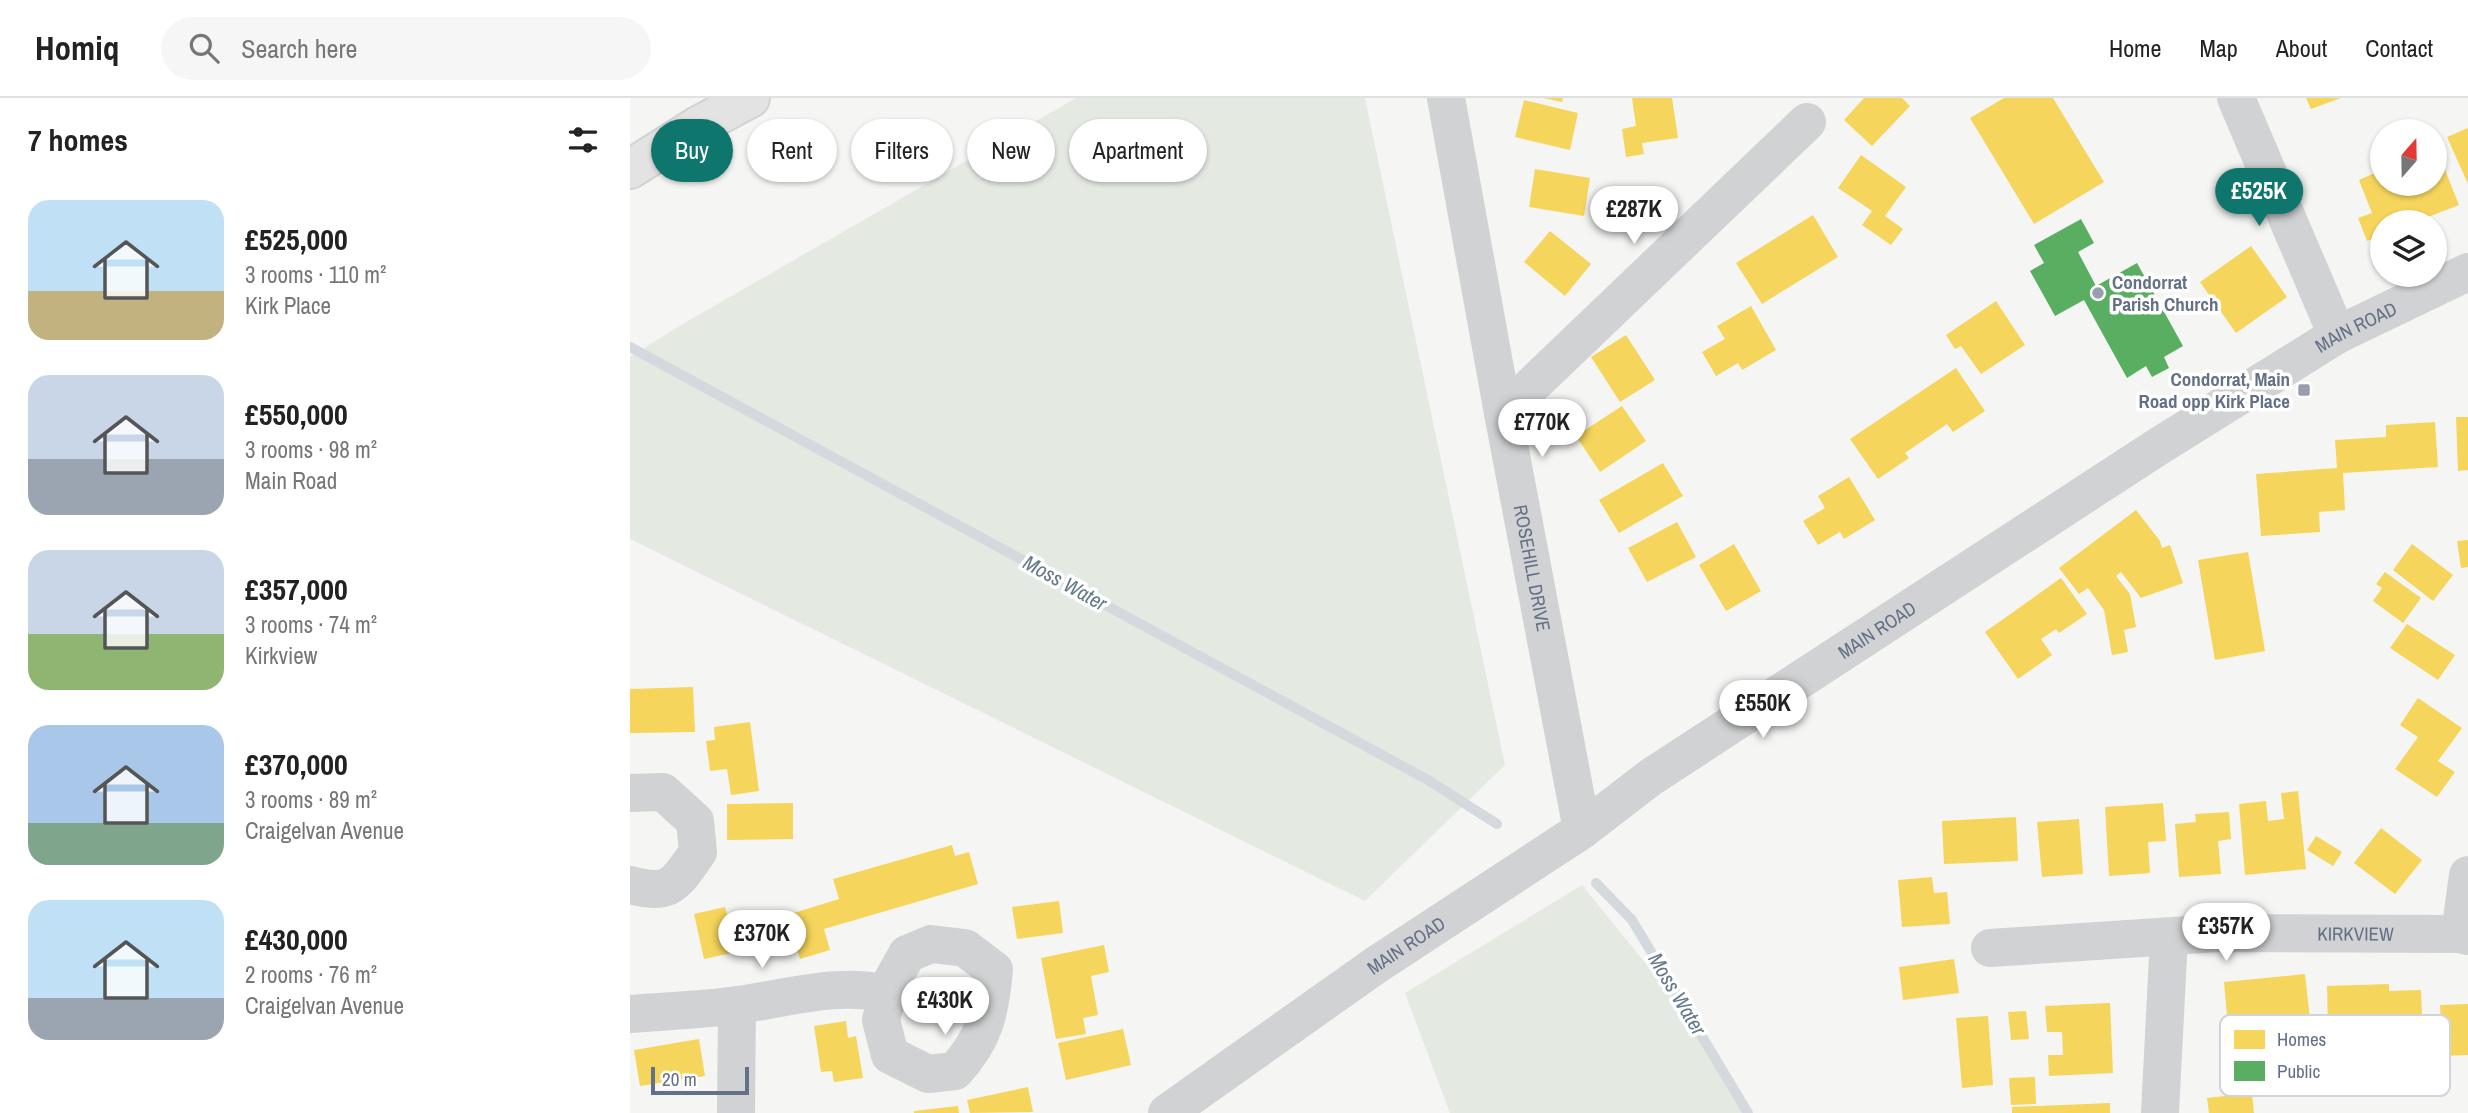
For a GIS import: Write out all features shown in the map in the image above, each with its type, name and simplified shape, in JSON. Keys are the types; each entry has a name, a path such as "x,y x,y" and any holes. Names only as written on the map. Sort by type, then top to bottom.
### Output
{"highway":[{"path":"630,169 698,126 750,98"}],"street":[{"name":"ROSEHILL DRIVE","path":"1446,98 1582,830"},
{"path":"2236,98 2337,335"},
{"path":"1503,413 1807,122"},
{"name":"MAIN ROAD","path":"1167,1113 1376,965 1582,830 1651,777 2159,446 2337,335 2468,272"},
{"path":"630,793 663,792 695,821 698,852 676,883 654,891 632,894"},
{"path":"2464,935 2468,874"},
{"name":"KIRKVIEW","path":"1990,948 2218,933 2464,935"},
{"path":"2160,1113 2169,937"},
{"path":"630,1014 737,1005 825,990 865,988 888,994"},
{"path":"736,1113 737,1005"}],"shaded area":[{"path":"1076,98 1365,98 1505,765 1365,901 630,539 630,357 930,182 953,182 953,169 967,161 967,182 1055,182 1055,119 1039,119"},
{"path":"1582,885 1699,1029 1743,1113 1450,1113 1405,993"}],"building: Homes":[{"path":"1543,98 1563,98 1562,102"},
{"path":"1632,98 1672,98 1678,138 1642,143 1644,154 1626,157 1622,129 1636,126"},
{"path":"1864,98 1902,98 1910,106 1872,146 1844,120"},
{"path":"2004,98 2053,98 2104,182 2034,224 1970,118"},
{"path":"2306,98 2341,98 2311,109"},
{"path":"1524,100 1578,113 1570,150 1515,137"},
{"path":"2468,128 2468,184 2447,137"},
{"path":"1861,155 1906,187 1885,216 1903,229 1891,245 1862,225 1872,211 1838,188"},
{"path":"1535,169 1590,178 1584,216 1529,207"},
{"path":"2370,175 2370,196 2447,196 2447,175 2459,205 2446,210 2371,210 2359,180"},
{"path":"2370,214 2370,240 2367,241 2358,218"},
{"path":"1813,215 1838,257 1762,304 1736,263"},
{"path":"1550,231 1591,264 1565,296 1524,262"},
{"path":"2251,246 2287,297 2236,333 2200,282"},
{"path":"1996,301 2025,345 1981,374 1961,346 1955,349 1946,335"},
{"path":"1751,306 1776,350 1742,370 1738,363 1716,376 1702,352 1725,339 1717,326"},
{"path":"1626,335 1655,380 1620,402 1591,357"},
{"path":"1956,368 1985,411 1953,432 1947,424 1905,453 1909,458 1878,479 1850,439"},
{"path":"1622,406 1646,441 1600,472 1576,436"},
{"path":"2456,417 2468,417 2468,470 2458,471"},
{"path":"2435,422 2438,467 2343,473 2345,510 2319,512 2320,532 2261,536 2256,474 2337,468 2335,440 2386,437 2386,425"},
{"path":"1663,463 1683,496 1619,533 1599,500"},
{"path":"1849,477 1875,520 1844,539 1840,532 1818,545 1803,521 1825,508 1818,496"},
{"path":"2136,510 2160,541 2162,548 2170,545 2183,583 2141,598 2121,572 2116,576 2130,594 2136,627 2124,630 2128,652 2112,655 2104,610 2088,588 2079,594 2059,568"},
{"path":"1677,522 1696,557 1647,582 1628,548"},
{"path":"2468,540 2468,567 2461,568 2457,541"},
{"path":"1734,544 1761,591 1726,611 1699,565"},
{"path":"2412,544 2453,575 2433,601 2393,570"},
{"path":"2248,552 2265,651 2215,660 2198,560"},
{"path":"2385,572 2421,598 2403,623 2373,601 2382,588 2376,584"},
{"path":"2061,578 2087,614 2059,633 2056,629 2041,639 2052,655 2018,679 1985,632"},
{"path":"2407,624 2455,655 2438,680 2390,648"},
{"path":"693,687 695,732 630,733 630,689"},
{"path":"2418,698 2462,728 2438,761 2455,772 2437,797 2395,769 2418,737 2400,725"},
{"path":"750,722 759,791 731,795 727,769 710,771 706,741 715,740 714,727"},
{"path":"2298,791 2306,869 2245,875 2239,804 2266,801 2268,821 2284,819 2281,793"},
{"path":"793,803 793,839 727,840 727,804"},
{"path":"2163,803 2166,841 2148,842 2150,873 2109,876 2105,807"},
{"path":"2229,812 2231,839 2218,841 2221,874 2179,877 2175,824 2196,822 2195,814"},
{"path":"2016,817 2018,861 1944,864 1942,821"},
{"path":"2079,819 2083,874 2042,877 2037,822"},
{"path":"2381,828 2422,860 2395,894 2354,863"},
{"path":"2316,836 2342,852 2333,866 2307,850"},
{"path":"952,845 955,856 969,852 978,884 824,929 830,950 800,959 787,915 839,899 833,879"},
{"path":"1932,877 1934,893 1947,892 1950,924 1902,927 1898,880"},
{"path":"1059,901 1063,933 1017,939 1012,907"},
{"path":"725,907 730,927 754,922 759,947 704,959 694,914"},
{"path":"1104,945 1109,972 1091,976 1098,1015 1083,1018 1086,1034 1056,1039 1041,958"},
{"path":"1954,959 1959,993 1903,1000 1899,967"},
{"path":"2305,974 2310,1015 2227,1015 2224,982"},
{"path":"2389,984 2389,991 2421,990 2422,1015 2328,1015 2327,986"},
{"path":"2110,1003 2113,1073 2049,1076 2048,1055 2063,1055 2062,1032 2047,1032 2045,1006"},
{"path":"2468,1004 2468,1055 2450,1056 2450,1015 2441,1015 2440,1005"},
{"path":"2026,1011 2029,1039 2011,1040 2008,1012"},
{"path":"1988,1016 1993,1085 1962,1088 1956,1018"},
{"path":"846,1021 848,1038 856,1036 863,1078 834,1082 832,1071 821,1072 814,1026"},
{"path":"1123,1029 1131,1065 1066,1080 1058,1043"},
{"path":"699,1039 705,1076 640,1086 634,1050"},
{"path":"2035,1077 2036,1104 2011,1105 2009,1078"},
{"path":"1028,1087 1033,1112 970,1113 967,1100"},
{"path":"2252,1096 2254,1113 2209,1113 2207,1098"},
{"path":"2110,1103 2110,1113 2012,1113 2012,1107"},
{"path":"958,1106 959,1113 914,1113 914,1111"}],"building: Public":[{"name":"Condorrat Parish Church","path":"2081,219 2094,243 2078,252 2096,286 2137,263 2183,346 2164,357 2169,368 2152,377 2146,366 2127,378 2084,300 2055,316 2030,271 2044,263 2034,245"}],"waterway":[{"name":"Moss Water","path":"630,347 1428,780 1497,824"},
{"name":"Moss Water","path":"1596,883 1632,920 1748,1113"}],"place":[{"name":"Condorrat Parish Church","path":"2098,293"},
{"name":"Condorrat, Main Road opp Kirk Place","path":"2304,390"}]}
